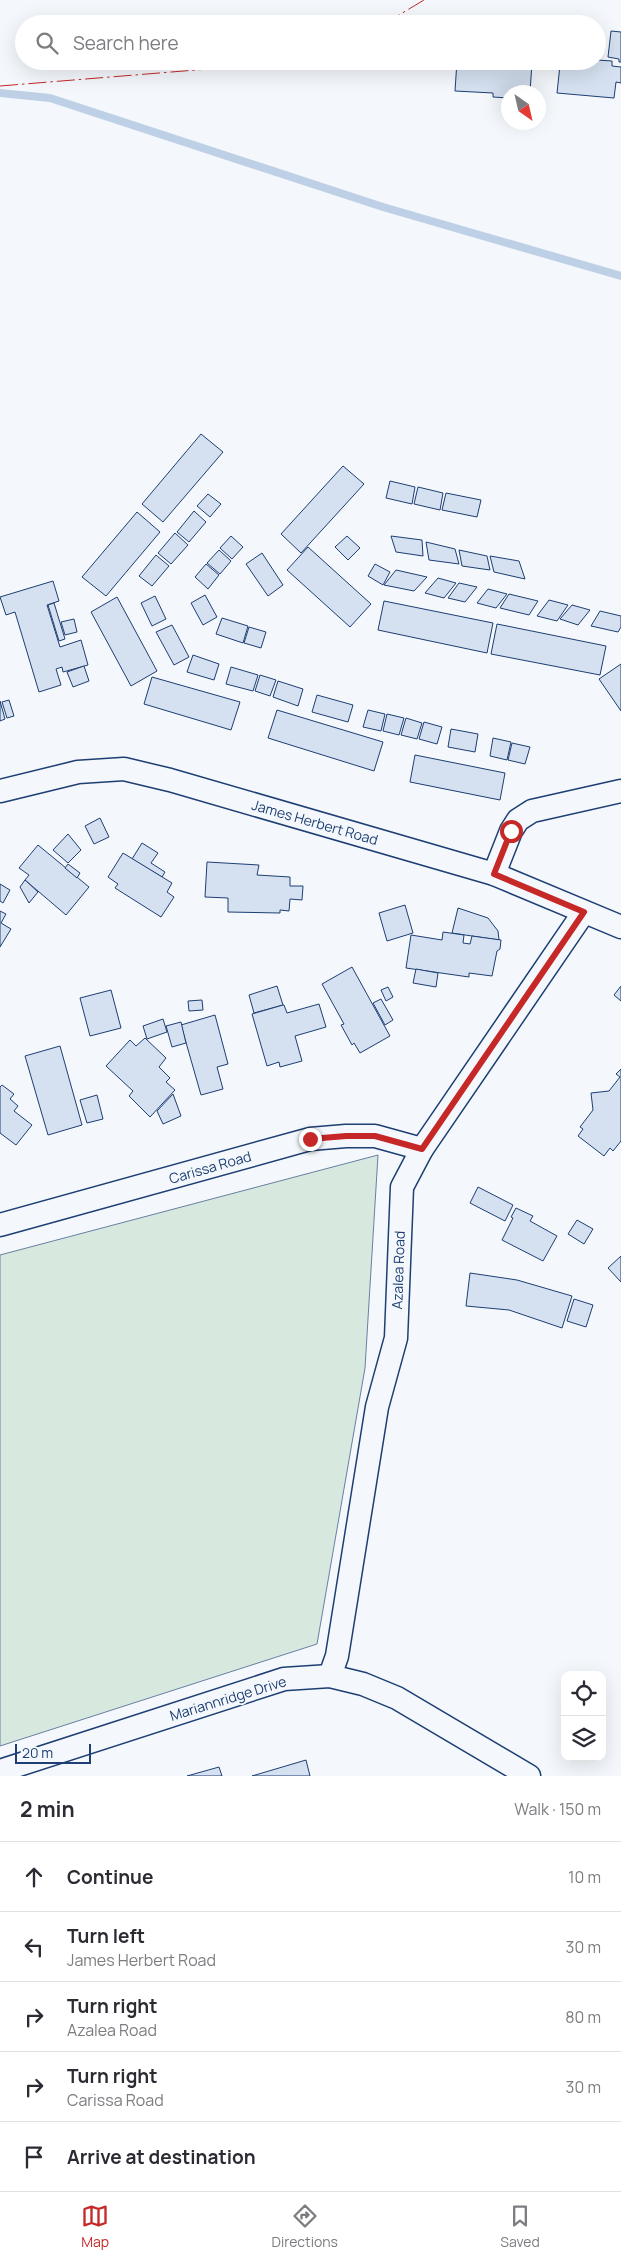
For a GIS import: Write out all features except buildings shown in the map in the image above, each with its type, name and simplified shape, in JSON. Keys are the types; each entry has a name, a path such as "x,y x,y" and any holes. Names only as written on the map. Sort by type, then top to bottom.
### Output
{"street":[{"name":"James Herbert Road","path":"0,791 78,772 124,769 170,780 494,874 621,927"},
{"path":"494,874 511,831 518,820 532,810 621,791"},
{"name":"Azalea Road","path":"330,1676 336,1656 377,1407 396,1338 402,1187 422,1149 584,912"},
{"name":"Carissa Road","path":"0,1225 310,1139 375,1136 422,1149"},
{"name":"Mariannridge Drive","path":"0,1771 284,1679 330,1676 363,1684 397,1698 530,1776"}],"shaded area":[{"path":"378,1155 365,1368 317,1644 0,1746 0,1255"}],"waterway":[{"path":"0,93 50,98 383,207 621,276"}],"power":[{"path":"399,15 424,0"},
{"path":"0,86 196,70"}],"route":[{"path":"310,1139 375,1136 422,1149 584,912 494,874 511,831"}]}
